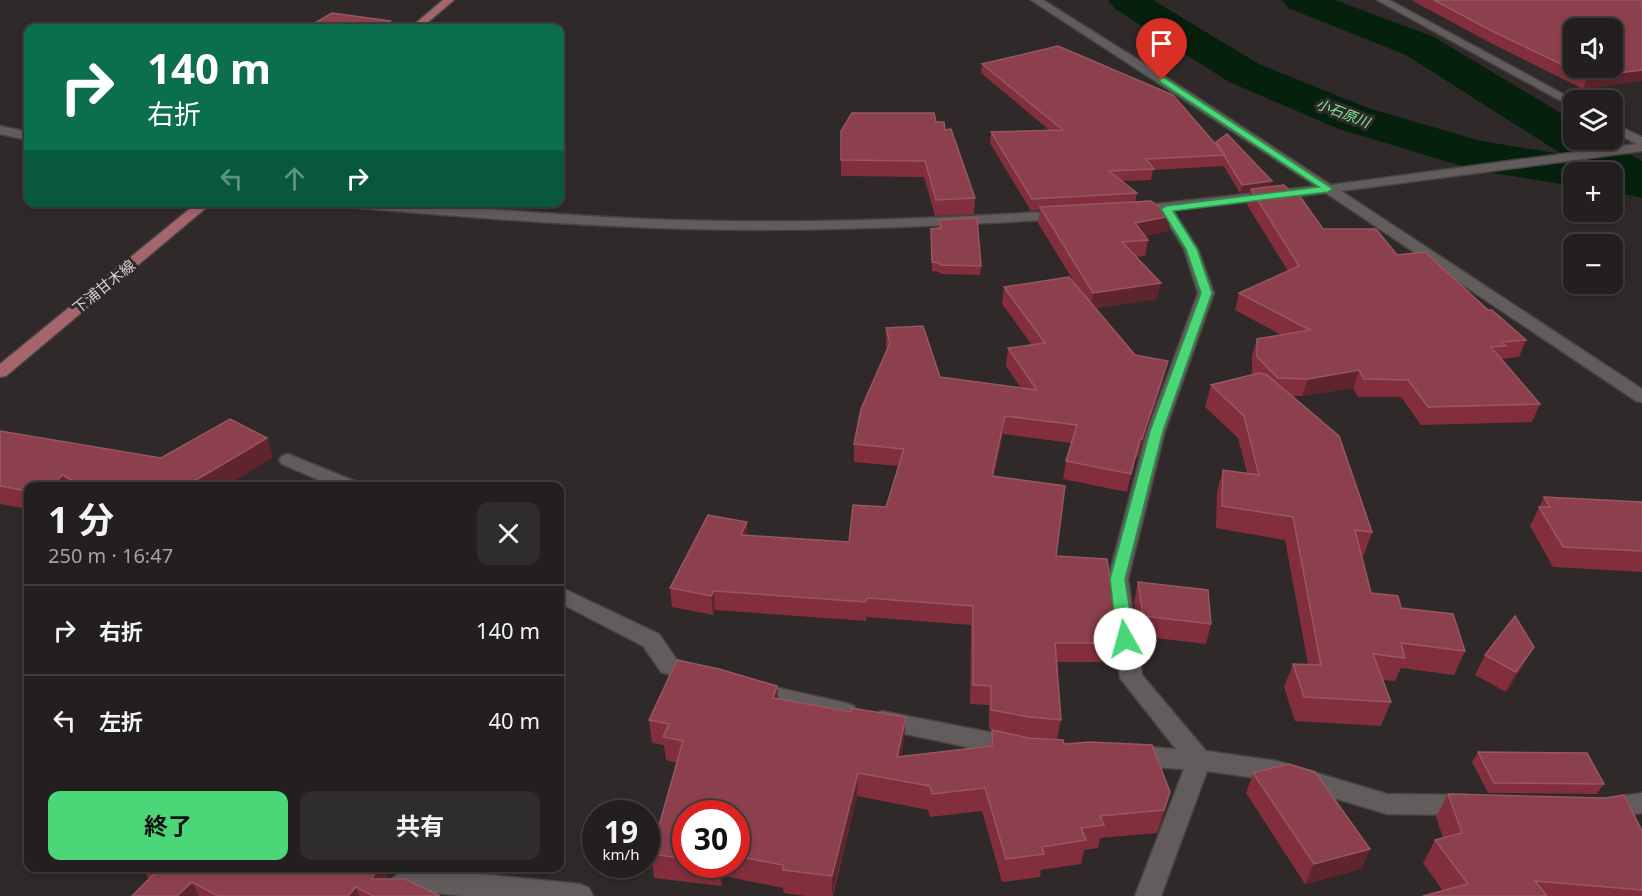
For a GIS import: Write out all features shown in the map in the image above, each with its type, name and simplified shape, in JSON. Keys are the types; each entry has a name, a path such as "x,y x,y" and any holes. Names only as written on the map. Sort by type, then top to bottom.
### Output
{"main road":[{"path":"420,24 449,0"},
{"name":"下浦甘木線","path":"0,372 201,207"}],"street":[{"path":"1036,0 1335,188 1642,397"},
{"path":"1382,0 1563,99"},
{"path":"0,130 24,133"},
{"path":"1623,132 1642,142"},
{"path":"1120,211 1166,209 1642,147"},
{"path":"396,207 533,218 690,225 909,224 1073,214"},
{"path":"1166,209 1191,249 1206,293 1156,431 1118,579 1131,678 1199,760"},
{"path":"288,460 340,482"},
{"path":"564,596 651,640 669,666 778,698 1038,750"},
{"path":"1107,754 1199,760 1277,771 1387,804 1495,806"},
{"path":"1148,896 1199,760"},
{"path":"1579,808 1642,803"},
{"path":"394,896 410,879 580,896"}],"building":[{"path":"1434,0 1642,0 1642,70 1623,72 1623,18 1563,18 1563,65"},
{"path":"332,13 390,21 384,24 313,24"},
{"path":"1058,46 1173,95 1225,155 1146,159 1154,169 1109,171 1137,193 1032,199 991,132 1063,130 982,64"},
{"path":"852,113 934,113 936,122 944,122 945,130 951,129 975,198 936,200 925,161 841,160 841,131"},
{"path":"1227,134 1272,181 1242,185 1216,142"},
{"path":"1284,185 1294,195 1299,195 1323,229 1376,229 1397,255 1425,252 1488,310 1492,310 1526,340 1501,342 1506,346 1491,347 1540,404 1428,407 1408,380 1364,379 1359,370 1308,379 1278,378 1257,357 1257,339 1310,330 1239,293 1299,266 1251,189"},
{"path":"1151,201 1171,216 1135,223 1148,240 1122,242 1161,283 1093,293 1040,207"},
{"path":"977,218 981,266 940,265 940,263 932,262 931,229 941,228 939,220"},
{"path":"1069,277 1135,355 1168,361 1142,439 1140,439 1131,474 1066,461 1077,425 1005,416 992,476 1065,486 1056,556 1107,559 1110,580 1112,580 1120,643 1055,643 1061,720 991,710 991,686 973,685 973,606 867,598 866,602 714,591 711,596 670,588 708,515 747,522 741,535 849,542 853,505 886,507 904,449 854,444 861,409 890,343 886,328 923,326 940,377 1037,390 1008,348 1045,343 1004,287"},
{"path":"1259,373 1267,375 1339,436 1372,532 1355,530 1371,593 1398,596 1401,608 1453,614 1465,651 1401,643 1405,658 1373,654 1391,702 1304,697 1293,664 1321,665 1293,517 1222,506 1223,470 1259,475 1244,416 1211,385"},
{"path":"230,419 267,438 193,482 75,482 63,475 55,482 24,482 24,490 0,486 0,431 161,458"},
{"path":"1544,497 1642,502 1642,551 1563,547 1539,507 1550,507"},
{"path":"1138,582 1208,590 1211,624 1143,616"},
{"path":"1515,616 1534,647 1516,672 1485,655"},
{"path":"677,660 719,669 777,686 773,698 851,712 852,708 906,717 897,757 992,746 992,730 1029,738 1063,740 1064,744 1090,742 1152,745 1170,792 1164,810 1100,816 1104,825 1081,828 1086,840 1042,847 1044,854 1006,859 985,788 932,794 930,786 858,773 832,876 783,870 783,865 750,859 750,800 672,800 672,857 660,855 660,822 683,741 663,737 669,724 649,720"},
{"path":"1478,752 1587,753 1604,784 1494,783"},
{"path":"1288,764 1315,772 1370,849 1314,864 1253,773"},
{"path":"1448,794 1606,798 1624,795 1642,831 1642,890 1535,881 1547,896 1423,896 1468,884 1435,840 1462,833"},
{"path":"156,872 375,872 372,879 405,879 440,896 373,896 356,887 348,896 218,896 192,882 177,896 132,896"}],"waterway":[{"name":"小石原川","path":"1127,0 1244,73 1293,95 1355,119 1475,155 1563,169"},
{"name":"小石原川","path":"1301,0 1420,46 1642,183"}],"route":[{"path":"1125,639 1118,579 1156,431 1206,293 1191,249 1166,209 1328,189 1162,80"}]}
